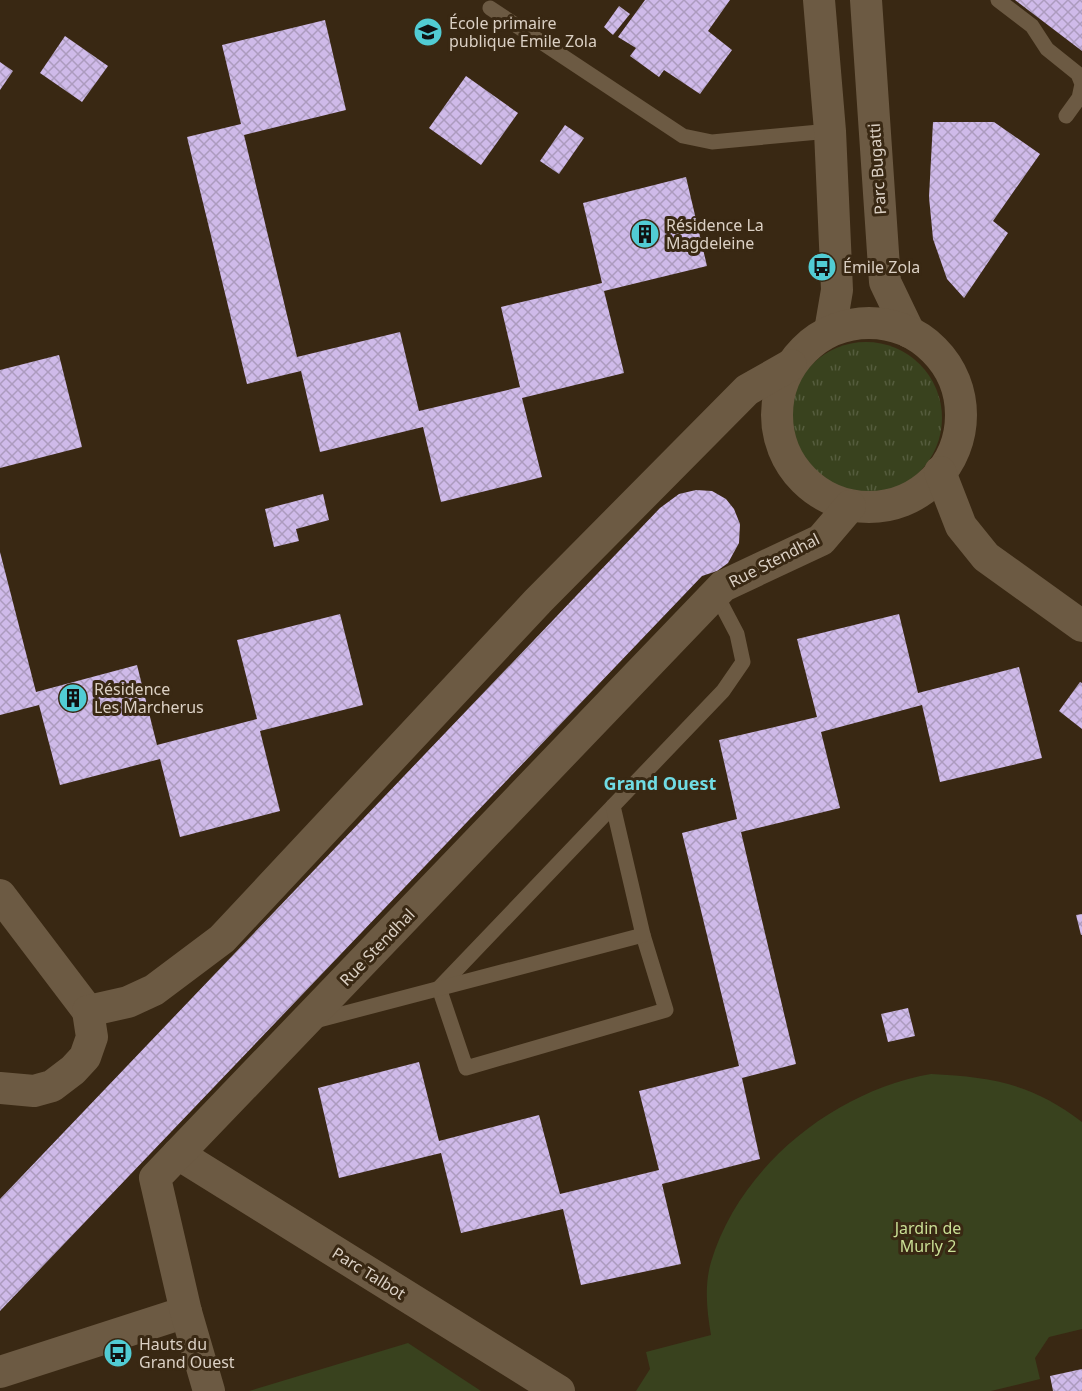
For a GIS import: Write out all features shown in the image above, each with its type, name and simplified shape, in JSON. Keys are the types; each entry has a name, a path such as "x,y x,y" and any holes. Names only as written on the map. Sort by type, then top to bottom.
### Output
{"street":[{"path":"819,0 830,131 837,290 830,331"},
{"name":"Parc Bugatti","path":"866,0 885,282 909,332"},
{"path":"856,324 884,324 909,332 936,351 953,377 961,406 958,437 946,465 926,487 900,502 875,508 850,506 822,495 799,476 783,451 777,422 778,402 779,392 791,365 809,345 830,331 856,324"},
{"path":"88,1011 128,1002 154,990 222,939 538,601 747,390 791,365"},
{"path":"940,472 961,526 986,556 1082,626"},
{"name":"Rue Stendhal","path":"186,1312 155,1178 723,586 820,540 850,506"},
{"path":"0,895 88,1011 92,1037 85,1057 73,1070 52,1086 34,1091 0,1088"},
{"name":"Parc Talbot","path":"178,1154 560,1391"},
{"path":"0,1372 186,1312 209,1391"}],"lane":[{"path":"998,0 1032,26 1047,49 1078,74 1082,84 1079,98 1066,116"},
{"path":"490,8 683,135 712,142 830,131"},
{"path":"439,988 723,691 743,662 737,634 716,594"},
{"path":"439,988 466,1068 666,1010 643,935 613,806"},
{"path":"303,1024 643,935"}],"green space":[{"path":"866,342 881,343 895,348 920,364 936,389 941,403 941,433 936,447 920,472 895,488 881,493 866,494 851,493 837,488 812,472 796,447 791,433 790,418 791,403 796,389 812,364 837,348 851,343"},
{"name":"Jardin de Murly 2","path":"931,1074 973,1077 1011,1085 1046,1099 1082,1122 1082,1329 1049,1337 1035,1358 1040,1379 991,1391 636,1391 650,1369 646,1352 711,1335 707,1290 711,1262 725,1227 744,1195 768,1165 796,1138 826,1116 860,1097 895,1083"},
{"path":"408,1343 481,1391 249,1391"}],"building":[{"path":"645,0 730,0 708,31 732,50 700,94 664,70 659,77 630,56 636,48 618,37"},
{"path":"1015,0 1082,0 1082,51"},
{"path":"619,6 630,14 613,35 604,27"},
{"name":"Résidence La Magdeleine","path":"325,20 346,110 244,135 297,357 400,332 419,411 520,387 501,307 602,283 583,203 686,177 707,266 604,291 624,373 522,398 542,477 441,502 423,427 320,452 301,371 247,384 187,137 241,124 222,45"},
{"path":"65,36 108,66 82,102 40,73"},
{"path":"0,62 13,71 0,90"},
{"path":"466,76 518,113 481,165 429,128"},
{"path":"933,122 994,122 1040,154 993,221 1008,233 964,298 947,279 933,239 929,197"},
{"path":"565,125 584,138 559,174 540,161"},
{"path":"59,355 82,447 0,468 0,370"},
{"path":"696,490 712,491 726,499 734,509 740,524 739,543 728,563 717,571 702,576 0,1311 0,1199 660,508 679,494"},
{"path":"323,494 329,520 296,529 299,541 274,547 265,509"},
{"name":"Résidence Les Marcherus","path":"0,552 36,692 137,665 157,745 257,719 237,640 340,614 363,705 260,731 280,811 180,837 160,759 60,785 39,705 0,715"},
{"path":"899,614 918,693 1019,667 1042,758 940,782 922,705 821,732 840,808 741,832 796,1064 742,1078 760,1159 662,1184 681,1264 581,1285 563,1209 461,1233 441,1153 339,1178 318,1088 419,1062 439,1141 539,1115 560,1194 659,1170 639,1091 739,1066 682,833 737,819 719,740 817,717 797,639"},
{"path":"1080,682 1082,683 1082,729 1059,711"},
{"path":"1082,914 1082,935 1081,935 1076,915"},
{"path":"908,1008 915,1036 888,1042 881,1014"},
{"path":"1082,1369 1082,1391 1053,1391 1050,1376"}],"place":[{"name":"École primaire publique Emile Zola","path":"428,32"},
{"name":"Résidence La Magdeleine","path":"645,234"},
{"name":"Émile Zola","path":"822,267"},
{"name":"Résidence Les Marcherus","path":"73,698"},
{"name":"Hauts du Grand Ouest","path":"118,1353"}],"district":[{"name":"Grand Ouest","path":"660,783"}]}
